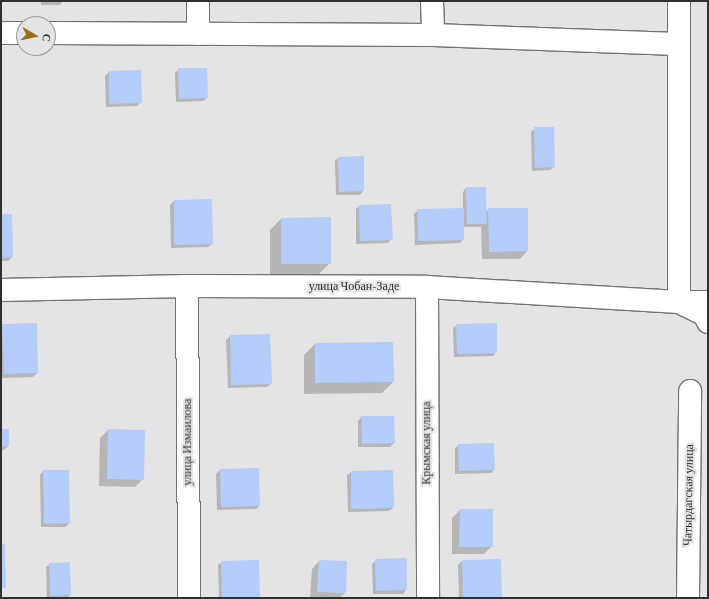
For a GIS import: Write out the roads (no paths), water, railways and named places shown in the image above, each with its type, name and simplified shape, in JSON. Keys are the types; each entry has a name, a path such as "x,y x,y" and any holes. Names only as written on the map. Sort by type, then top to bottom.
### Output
{"street":[{"path":"198,1 198,34"},
{"path":"432,1 433,35"},
{"path":"679,1 679,302"},
{"path":"1,33 16,33"},
{"path":"56,33 433,35 678,44"},
{"name":"улица Чобан-Заде","path":"1,290 187,286 427,287 679,302 707,313"},
{"name":"улица Измаилова","path":"187,286 189,598"},
{"name":"Крымская улица","path":"427,287 428,598"},
{"name":"Чатырдагская улица","path":"688,598 690,391"}]}
